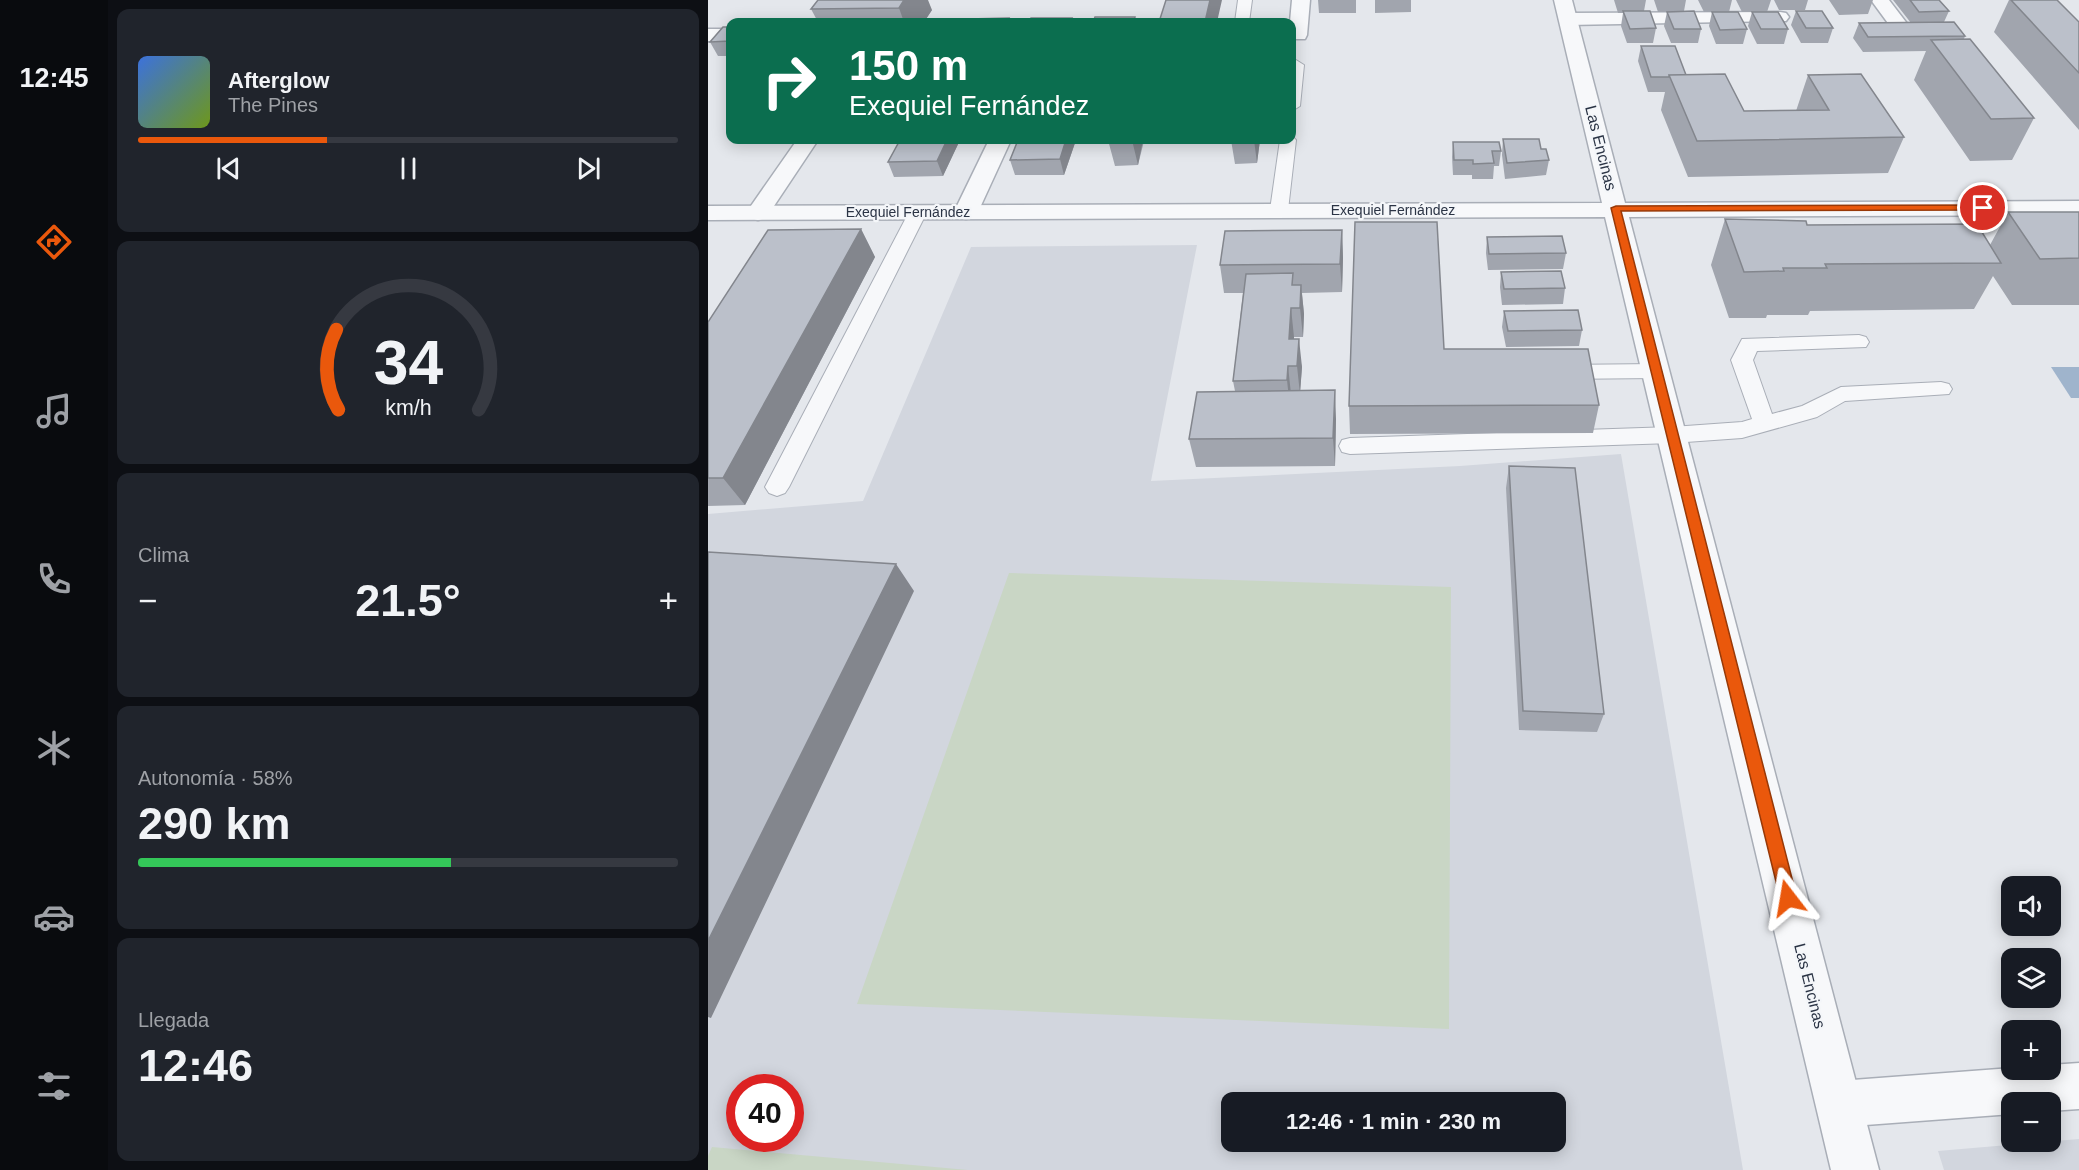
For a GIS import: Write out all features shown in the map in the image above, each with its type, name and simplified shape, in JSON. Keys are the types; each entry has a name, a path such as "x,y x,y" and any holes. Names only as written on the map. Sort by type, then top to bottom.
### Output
{"street":[{"path":"1298,35 1301,0"},
{"path":"1880,0 1903,30"},
{"path":"1566,10 1780,17"},
{"name":"Las Encinas","path":"1566,10 1855,1170"},
{"path":"1881,31 1926,30"},
{"path":"708,35 726,34"},
{"path":"758,213 804,144"},
{"path":"966,212 998,144"},
{"name":"Exequiel Fernández","path":"708,213 2079,207"},
{"path":"1839,1104 2079,1086"}],"lane":[{"path":"1243,18 1245,0"},
{"path":"1279,210 1287,144"},
{"path":"777,487 918,212"},
{"path":"1765,424 1742,360 1749,345 1764,342 1859,342"},
{"path":"1545,372 1657,371"},
{"path":"1350,446 1672,435 1742,430 1809,412 1842,394 1941,389"}],"shaded area":[{"path":"1197,245 1151,481 1460,466 1621,454 1743,1170 708,1170 708,514 863,501 971,247"},
{"path":"2079,1139 2079,1170 1944,1170 1938,1151 2001,1146 2001,1152 2061,1152 2061,1141"}],"green space":[{"path":"1009,573 1451,587 1449,1029 857,1004"},
{"path":"712,1147 726,1148 726,1152 768,1152 968,1170 708,1170 708,1156"}],"water":[{"path":"2051,367 2079,367 2079,398 2071,398"}],"building":[{"path":"818,0 904,0 899,8 811,9"},
{"path":"1166,0 1210,0 1206,18 1160,18"},
{"path":"1910,0 1939,0 1949,11 1919,12"},
{"path":"2011,0 2057,0 2079,22 2079,73"},
{"path":"1623,11 1650,11 1656,28 1630,29"},
{"path":"1694,11 1701,29 1674,29 1667,12"},
{"path":"1796,11 1822,11 1833,28 1806,28"},
{"path":"1712,12 1738,12 1747,29 1720,30"},
{"path":"1752,12 1778,12 1788,29 1761,29"},
{"path":"1095,17 1135,17 1135,18"},
{"path":"1954,22 1965,36 1868,37 1859,23"},
{"path":"723,27 726,27 726,41 710,42"},
{"path":"1970,39 2034,118 1991,119 1931,40"},
{"path":"1641,46 1675,46 1686,75 1651,77"},
{"path":"1725,74 1744,111 1829,110 1808,75 1861,74 1904,137 1697,141 1669,75"},
{"path":"1503,139 1539,139 1541,149 1546,149 1549,160 1507,163"},
{"path":"1453,142 1499,142 1501,151 1492,151 1494,163 1473,164 1473,160 1454,160"},
{"path":"898,144 945,144 937,161 888,162"},
{"path":"1016,144 1065,144 1060,159 1010,160"},
{"path":"2008,212 2079,212 2079,258 2040,259"},
{"path":"1725,219 1806,221 1807,225 1977,224 2001,263 1825,264 1827,268 1783,268 1784,271 1744,272"},
{"path":"1355,222 1437,222 1444,349 1588,349 1599,405 1349,406"},
{"path":"861,229 723,478 708,478 708,322 768,230"},
{"path":"1342,230 1340,264 1220,265 1225,231"},
{"path":"1562,236 1566,253 1489,254 1487,237"},
{"path":"1561,271 1565,288 1504,289 1501,272"},
{"path":"1293,273 1292,285 1301,285 1300,308 1291,308 1289,339 1299,339 1297,366 1288,366 1287,380 1233,381 1246,274"},
{"path":"1578,310 1582,330 1508,331 1504,311"},
{"path":"1335,390 1333,438 1189,439 1197,392"},
{"path":"1509,466 1575,468 1604,714 1523,711"},
{"path":"708,552 896,564 708,941"}],"route":[{"path":"1788,898 1616,208 1983,208"}]}
